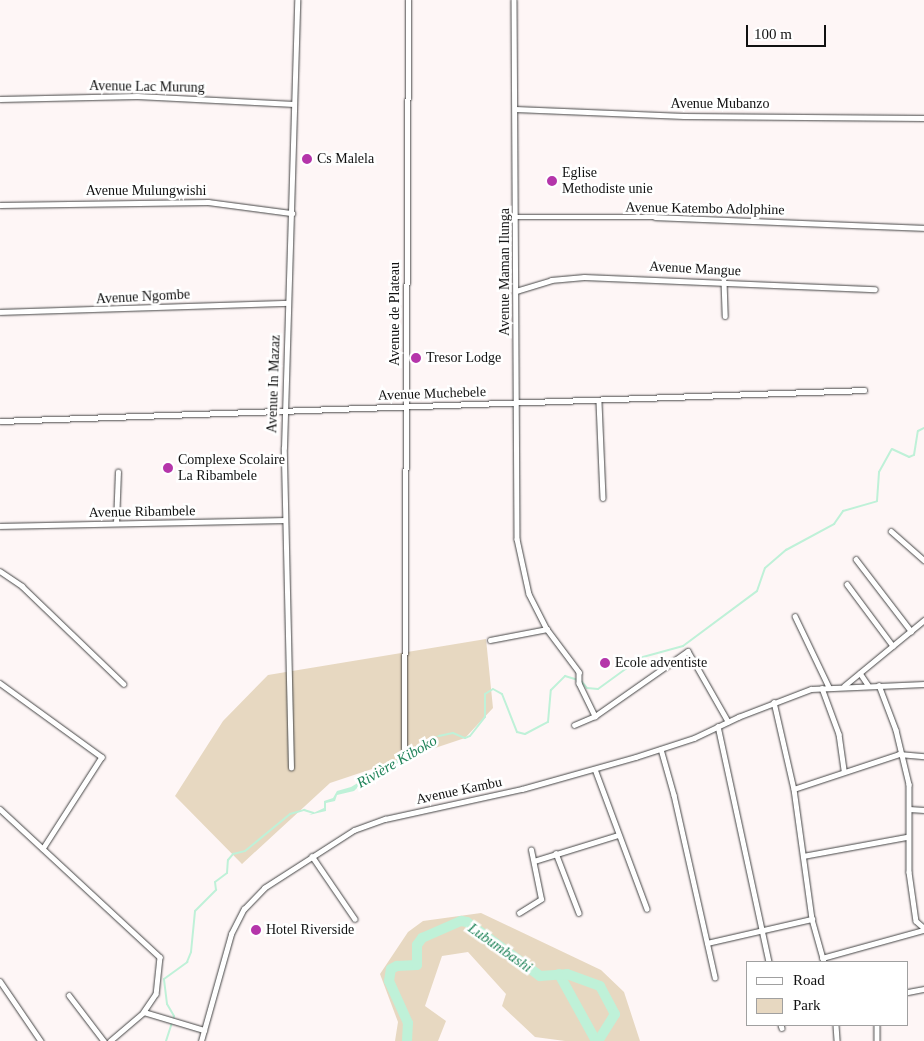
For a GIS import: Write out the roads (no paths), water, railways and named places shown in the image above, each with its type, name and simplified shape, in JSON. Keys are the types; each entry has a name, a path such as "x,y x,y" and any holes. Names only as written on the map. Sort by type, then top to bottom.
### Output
{"street":[{"name":"Avenue In Mazaz","path":"291,768 284,520 284,411 292,213 297,0"},
{"name":"Avenue de Plateau","path":"404,749 408,0"},
{"name":"Avenue Maman Ilunga","path":"514,0 517,538 526,587 546,629 579,672 579,680 595,716"},
{"name":"Avenue Lac Murung","path":"0,99 137,96 294,104"},
{"name":"Avenue Mubanzo","path":"515,109 684,116 924,118"},
{"name":"Avenue Mulungwishi","path":"0,205 208,202 292,213"},
{"name":"Avenue Katembo Adolphine","path":"516,217 655,217 924,228"},
{"name":"Avenue Mangue","path":"516,291 570,277 724,281 875,289"},
{"path":"724,281 725,316"},
{"name":"Avenue Ngombe","path":"0,312 288,304"},
{"name":"Avenue Muchebele","path":"0,421 516,402 599,402 864,390"},
{"path":"599,402 604,498"},
{"path":"116,522 118,472"},
{"name":"Avenue Ribambele","path":"0,526 116,522 284,520"},
{"path":"891,531 924,560"},
{"path":"856,559 911,631"},
{"path":"0,571 22,586 124,684"},
{"path":"848,584 893,646"},
{"path":"795,616 829,687"},
{"path":"843,687 924,620"},
{"path":"490,640 546,629"},
{"path":"574,725 595,716 688,651 728,721"},
{"path":"860,673 868,685"},
{"path":"0,683 102,757 43,849"},
{"name":"Avenue Kambu","path":"200,1041 231,934 244,909 264,888 354,830 385,818 522,789 595,769 660,749 774,702 822,688 924,684"},
{"path":"774,702 794,789 812,919 823,960 924,929 915,917 907,837 909,784 902,754 879,685"},
{"path":"822,688 839,734 844,771"},
{"path":"718,726 760,929 769,961"},
{"path":"660,749 674,795 715,977"},
{"path":"794,789 844,771 902,754 924,756"},
{"path":"595,769 647,909"},
{"path":"0,809 160,957 156,994 144,1012 110,1041"},
{"path":"909,809 924,810"},
{"path":"534,861 618,834"},
{"path":"803,856 907,837"},
{"path":"519,913 541,899 531,850"},
{"path":"556,853 579,914"},
{"path":"312,856 355,919"},
{"path":"707,943 760,929 812,919"},
{"path":"0,981 41,1041"},
{"path":"909,992 924,989"},
{"path":"69,995 104,1041"},
{"path":"144,1012 204,1030"},
{"path":"836,1026 837,1041"},
{"path":"876,1026 877,1041"}],"water":[{"path":"441,734 392,767 363,782 354,791 337,795 335,801 326,803 326,811 309,815 324,808 324,801 333,798 337,791 351,787 407,754 412,748"}],"waterway":[{"name":"Rivière Kiboko","path":"439,736 453,733 465,738 470,736 485,717 485,694 493,689 502,694 517,732 525,734 548,722 551,690 565,676 581,681 587,688 598,689 626,669 632,660 683,646 757,591 765,568 786,550 834,524 843,511 877,501 879,472 892,449 909,457 914,455 918,431 924,428"},
{"name":"Rivière Kiboko","path":"166,1041 174,1016 167,1004 164,979 187,962 191,952 195,911 216,890 215,882 227,873 228,860 233,854 245,851 290,814 304,810 314,813"},
{"name":"Lubumbashi","path":"407,1041 408,1023 389,981 391,969 397,966 417,965 417,945 422,938 461,921 467,922 540,976 567,974 600,986 615,1014 598,1041"},
{"name":"Lubumbashi","path":"559,974 596,1041"}],"place":[{"name":"Cs Malela","path":"307,159"},
{"name":"Eglise Methodiste unie","path":"552,181"},
{"name":"Tresor Lodge","path":"416,358"},
{"name":"Complexe Scolaire La Ribambele","path":"168,468"},
{"name":"Ecole adventiste","path":"605,663"},
{"name":"Hotel Riverside","path":"256,930"}]}
